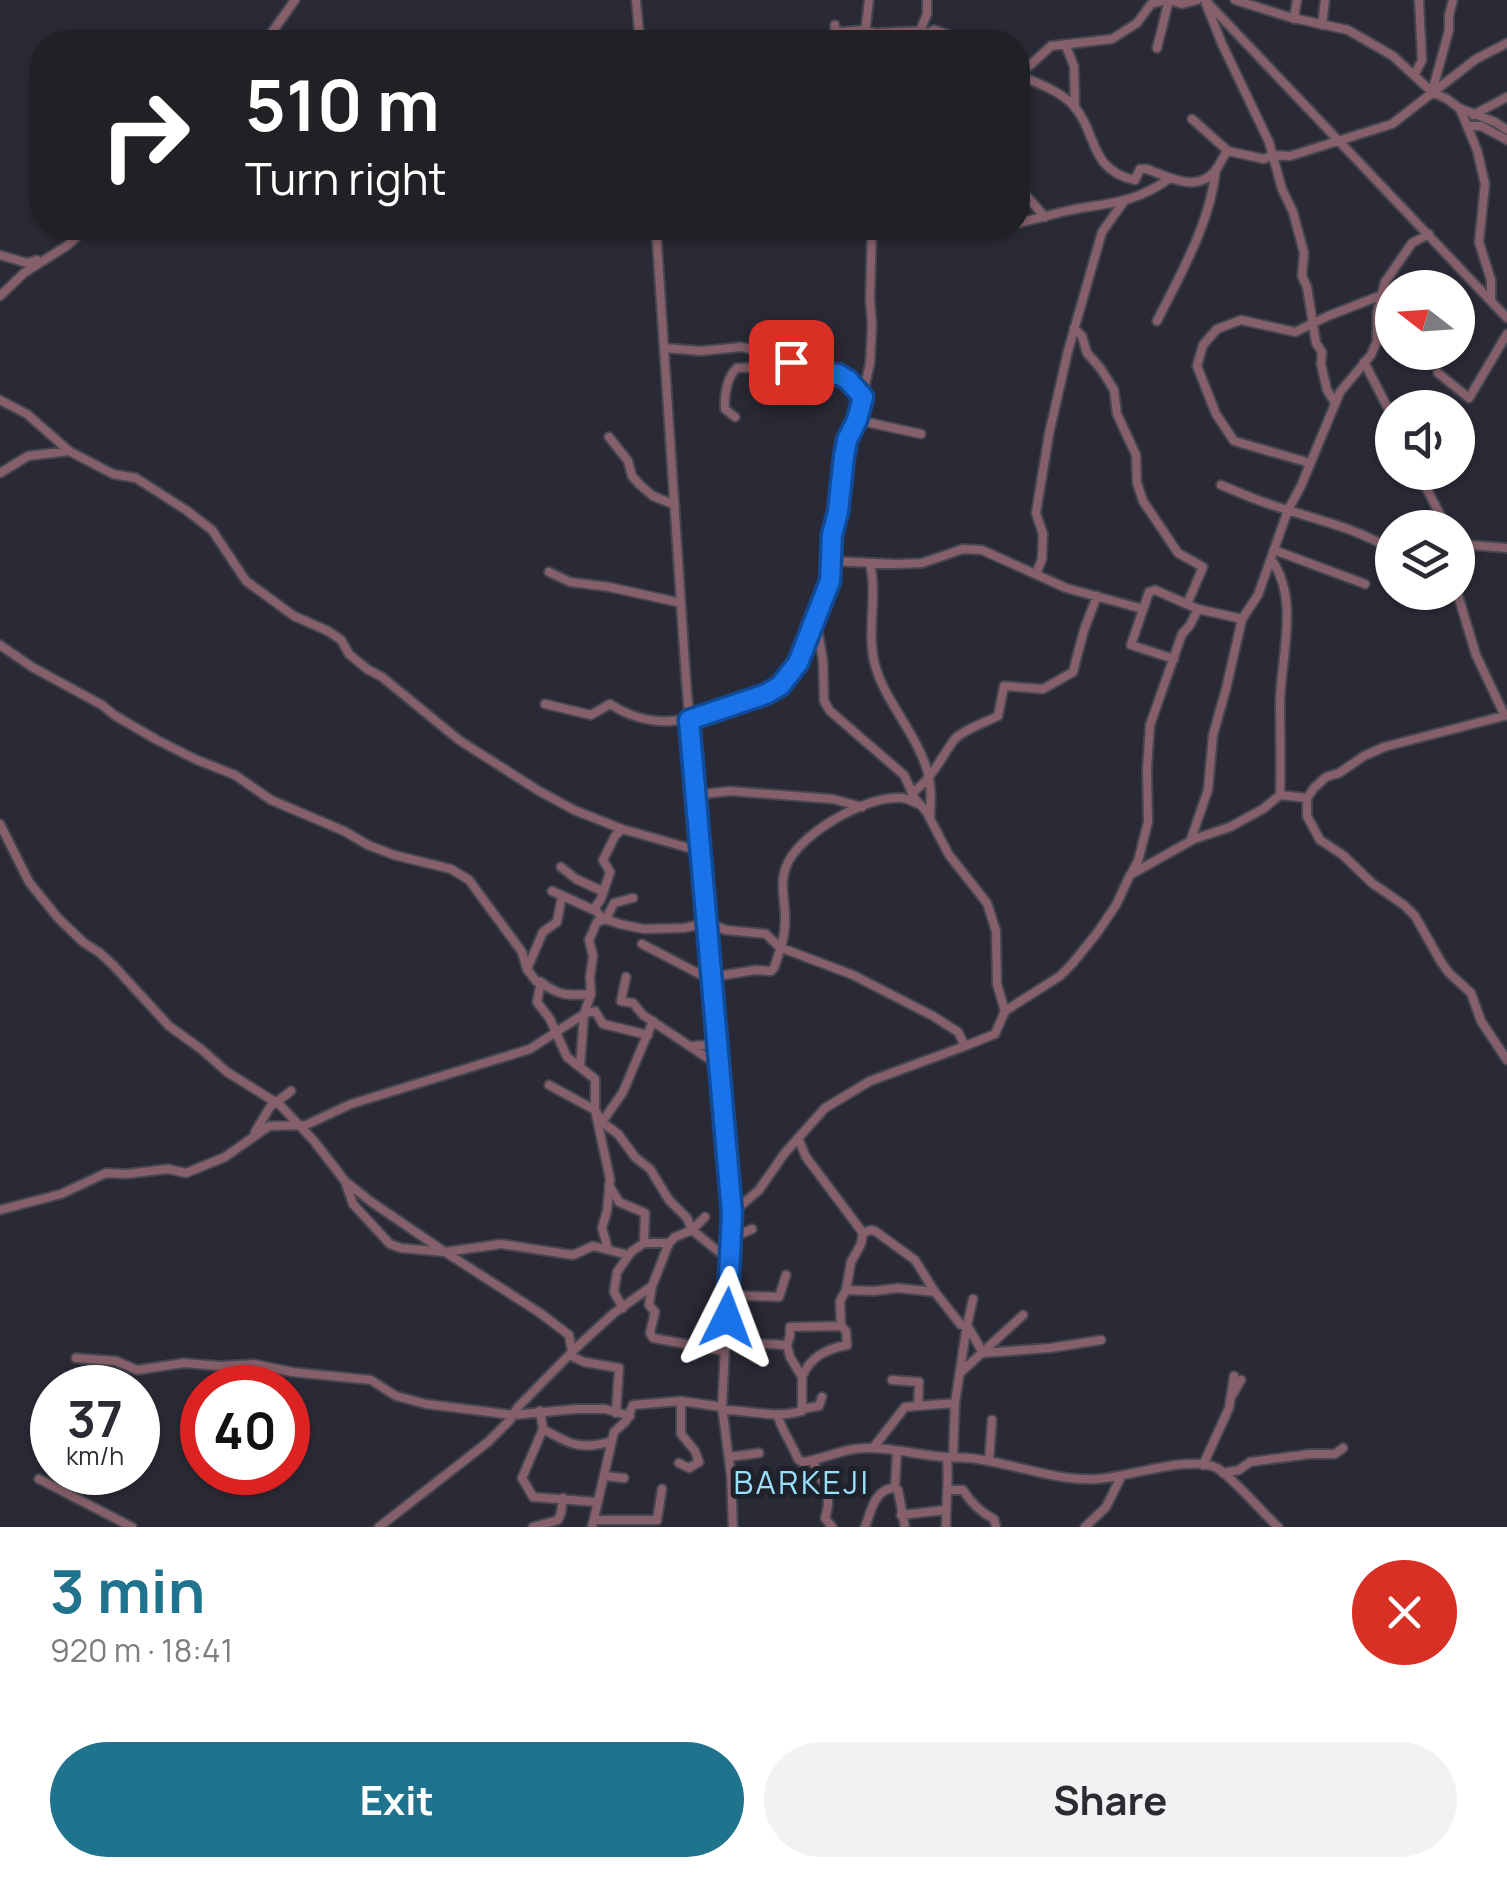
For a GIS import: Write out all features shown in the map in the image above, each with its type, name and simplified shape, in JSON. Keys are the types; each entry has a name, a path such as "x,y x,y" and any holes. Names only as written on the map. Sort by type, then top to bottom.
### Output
{"street":[{"path":"274,30 295,0"},
{"path":"636,0 639,30"},
{"path":"864,30 869,0"},
{"path":"920,30 927,14 927,0"},
{"path":"1157,48 1168,0"},
{"path":"1030,65 1051,46 1112,39 1137,23 1151,4 1197,0"},
{"path":"1205,0 1507,318"},
{"path":"1205,0 1269,142 1293,212 1304,253 1302,276 1316,343 1322,352 1326,390 1335,403"},
{"path":"1235,0 1348,30 1394,56 1432,92 1507,130"},
{"path":"1294,18 1298,0"},
{"path":"1322,25 1325,0"},
{"path":"1414,74 1422,60 1419,0"},
{"path":"1432,92 1453,0"},
{"path":"835,25 837,30"},
{"path":"1192,119 1228,151 1264,159 1272,155 1290,156 1392,124 1476,59 1507,43"},
{"path":"1065,44 1074,66 1075,108"},
{"path":"1030,82 1070,102 1102,162 1118,176 1135,180 1140,169 1147,169 1188,183 1216,170"},
{"path":"1473,115 1507,97"},
{"path":"1460,109 1478,150 1486,184 1480,242 1492,280 1491,301"},
{"path":"1467,126 1482,126 1507,140"},
{"path":"1157,321 1203,226 1214,193 1216,170 1228,151"},
{"path":"1030,221 1152,192 1170,178"},
{"path":"1030,200 1046,218"},
{"path":"1036,574 1042,559 1042,534 1036,513 1074,328 1102,232 1125,200"},
{"path":"1392,270 1412,243 1429,234"},
{"path":"0,296 24,273 73,240"},
{"path":"657,240 689,720 732,1213 723,1408 733,1527"},
{"path":"545,704 591,715 610,704 629,716 674,723 766,694 780,686 798,663 830,581 832,535 847,440 863,397 872,344 872,240"},
{"path":"0,255 27,262 46,257"},
{"path":"1310,463 1234,441 1216,414 1197,366 1202,345 1217,328 1242,320 1295,332 1375,298"},
{"path":"1074,328 1114,390 1117,414 1136,454 1137,483 1144,501 1178,552 1203,567 1187,604"},
{"path":"1438,373 1468,398 1507,334"},
{"path":"1191,841 1208,790 1213,735 1242,619 1258,595 1288,510 1340,392 1375,346"},
{"path":"665,348 742,348 782,356 815,376 838,374 863,397"},
{"path":"1364,362 1379,390"},
{"path":"736,417 725,409 732,371 777,366 801,370"},
{"path":"0,400 26,414 69,451 114,474 136,478 186,510 212,530 246,581 294,616 341,640 349,654 367,670 382,676 459,740 574,810 700,852"},
{"path":"857,420 921,434"},
{"path":"609,437 628,462 632,476 653,496 675,505"},
{"path":"0,473 28,456 69,451"},
{"path":"1221,485 1375,541"},
{"path":"1475,545 1507,548"},
{"path":"832,561 922,563 963,549 982,550 1066,588 1143,609"},
{"path":"1272,554 1366,584"},
{"path":"1272,554 1280,572 1288,636 1281,683 1280,795"},
{"path":"870,564 874,590 870,627 875,664 888,697 925,764 932,795 930,818"},
{"path":"549,572 570,582 681,603"},
{"path":"1174,659 1131,645 1149,592 1155,590 1198,609 1242,619"},
{"path":"912,793 928,779 956,736 998,716 1004,686 1043,690 1073,672 1096,596"},
{"path":"732,1213 759,1190 824,1108 870,1081 995,1034 1005,1011 1060,976 1097,933 1138,861 1148,822 1150,725 1182,634 1198,609"},
{"path":"1462,610 1476,654 1506,716 1384,747 1364,756 1314,788 1307,798 1308,816 1320,840 1415,916 1441,962 1472,993 1481,1021 1507,1060"},
{"path":"816,620 824,662 824,702 904,775 949,855 988,902 996,931 998,984 1005,1011"},
{"path":"0,645 157,740 235,775 270,800 368,845 451,869 470,880 522,952 536,981 556,994 592,994"},
{"path":"696,796 730,791 834,800 862,807"},
{"path":"1130,876 1191,841 1230,828 1280,795 1307,798"},
{"path":"642,944 711,979 771,971 781,948 786,919 786,866 809,837 836,818 891,797 906,798 920,805"},
{"path":"0,824 29,882 71,931 113,965 169,1026 227,1072 276,1102 345,1181 370,1202 569,1335 570,1354"},
{"path":"596,911 610,872 603,860 622,829"},
{"path":"561,867 602,891"},
{"path":"552,891 596,911 606,920"},
{"path":"527,969 543,932 557,922 562,896"},
{"path":"606,920 614,904 633,898"},
{"path":"580,1068 584,1014 592,994 593,956 589,940 597,922 606,920 644,929 706,924 766,934 781,948 870,982 953,1028 965,1046"},
{"path":"626,977 622,1001 633,1003 643,1015 718,1065"},
{"path":"541,982 537,1002 550,1019 566,1057 595,1079 595,1110 609,1185 602,1228 608,1250"},
{"path":"0,1210 61,1194 106,1173 168,1170 186,1174 226,1156 269,1126 299,1125 351,1104 530,1050 584,1014 595,1011 604,1024 648,1035"},
{"path":"602,1122 623,1092 653,1021"},
{"path":"692,1046 706,1045 717,1037"},
{"path":"549,1085 595,1110 635,1158 650,1169 692,1230 730,1258"},
{"path":"253,1136 270,1107 291,1091"},
{"path":"798,1138 806,1157 863,1233 840,1301 840,1326"},
{"path":"345,1181 352,1204 390,1244 401,1248 446,1252 500,1244 573,1256 593,1246 628,1255"},
{"path":"609,1185 619,1202 646,1213 644,1243"},
{"path":"705,1217 669,1243 652,1286 652,1338 725,1347 786,1345"},
{"path":"731,1238 752,1229"},
{"path":"863,1233 875,1231 906,1252 960,1325 968,1325"},
{"path":"622,1308 614,1292 617,1272 628,1255 644,1243 669,1243"},
{"path":"729,1295 780,1297 786,1275"},
{"path":"379,1527 474,1454 570,1354 652,1286"},
{"path":"846,1290 898,1288 935,1292"},
{"path":"946,1527 955,1404 973,1299"},
{"path":"960,1373 1023,1315"},
{"path":"968,1325 983,1353"},
{"path":"802,1377 786,1345 790,1327 840,1326 846,1331 846,1345 823,1352 802,1377 802,1409"},
{"path":"983,1353 1101,1340"},
{"path":"570,1354 584,1362 619,1368 616,1413"},
{"path":"76,1358 116,1361 138,1370 184,1364 254,1364 371,1380 396,1396 426,1404 513,1415 605,1409 630,1416"},
{"path":"1204,1465 1238,1378"},
{"path":"892,1380 919,1382 918,1405"},
{"path":"662,1489 657,1520 593,1524 614,1432 630,1416 633,1405 681,1401 778,1416 819,1406 822,1397"},
{"path":"679,1464 689,1468 698,1462 682,1434 681,1401"},
{"path":"873,1448 905,1407 955,1404"},
{"path":"540,1412 543,1429 522,1478 533,1497 596,1502"},
{"path":"778,1416 802,1462 852,1449 873,1448 988,1461 1093,1480 1147,1469 1204,1465 1220,1469 1278,1527"},
{"path":"988,1461 992,1420"},
{"path":"543,1429 583,1447 612,1441"},
{"path":"1223,1473 1239,1470 1250,1462 1335,1454 1343,1448"},
{"path":"897,1451 895,1488 905,1527"},
{"path":"729,1458 759,1453"},
{"path":"813,1460 828,1490 829,1505 826,1518 814,1527"},
{"path":"604,1476 624,1478"},
{"path":"1085,1527 1106,1506 1121,1477"},
{"path":"865,1527 878,1494 895,1488"},
{"path":"949,1490 963,1490 969,1500 994,1519 996,1527"},
{"path":"70,1495 132,1527"},
{"path":"533,1527 558,1520 563,1498"},
{"path":"902,1515 945,1510"},
{"path":"826,1518 832,1527"}],"district":[{"name":"BARKEJI","path":"802,1483"}],"route":[{"path":"727,1318 732,1213 689,720 780,686 798,663 830,581 832,535 847,440 863,397 838,374 815,376 791,362"}]}
